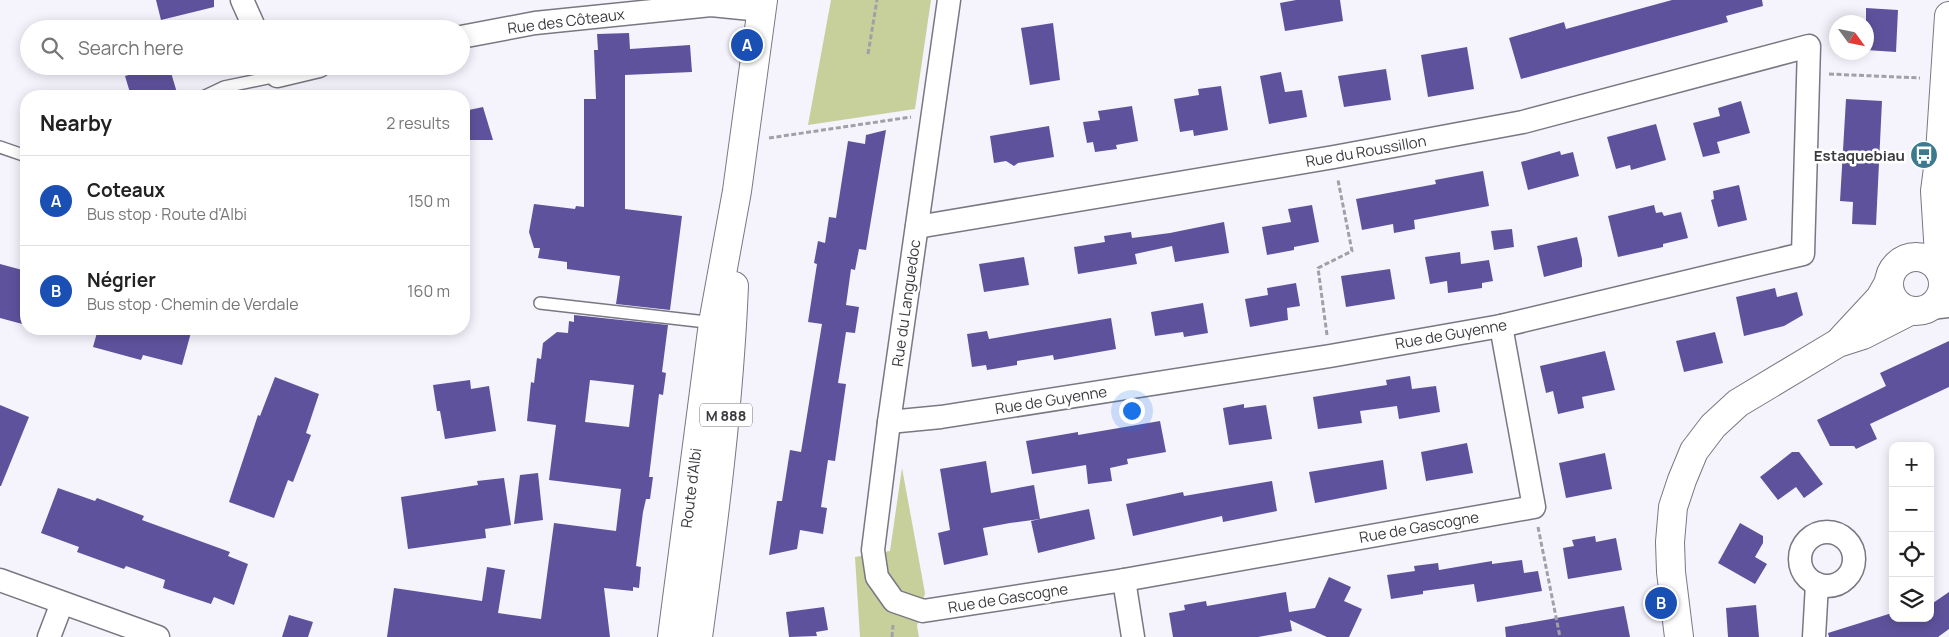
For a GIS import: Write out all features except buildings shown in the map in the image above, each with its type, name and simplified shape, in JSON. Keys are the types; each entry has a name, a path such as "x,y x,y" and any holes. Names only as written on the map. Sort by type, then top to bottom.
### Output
{"street":[{"path":"242,0 251,20"},
{"name":"Rue du Languedoc","path":"894,601 877,577 874,550 889,422 949,0"},
{"name":"Rue des Côteaux","path":"470,35 535,23 711,5 762,5"},
{"name":"Route d'Albi","path":"672,637 722,324 737,191 762,5"},
{"path":"1679,637 1671,572 1670,542 1673,507 1694,451 1713,426 1738,403 1838,344 1929,308 1940,298 1944,277 1935,191 1949,16"},
{"name":"Rue de Guyenne","path":"889,422 941,418 1330,356 1502,326 1803,254 1809,46"},
{"name":"Rue du Roussillon","path":"917,227 1334,157 1523,122 1809,46"},
{"path":"1905,259 1919,234 1935,191"},
{"path":"1929,308 1898,306 1889,290 1889,277 1895,266 1905,259 1912,257 1925,258 1931,261 1944,277"},
{"path":"1838,344 1853,325 1880,298 1888,284"},
{"name":"Route d'Albi","path":"698,637 716,508 726,416 722,324"},
{"path":"1502,326 1534,507"},
{"name":"Rue de Gascogne","path":"894,601 923,611 1124,580 1534,507"},
{"path":"0,580 158,637"},
{"path":"1124,580 1132,637"},
{"path":"1814,637 1817,584"},
{"path":"49,637 62,603"}],"lane":[{"path":"218,90 262,75"},
{"path":"0,147 20,154"},
{"path":"540,303 722,324"}],"path":[{"path":"868,54 877,0"},
{"path":"1808,73 1945,79"},
{"path":"744,142 934,113"},
{"path":"1330,356 1318,268 1352,250 1334,157"},
{"path":"1534,507 1560,637"}],"green space":[{"path":"831,0 931,0 915,109 808,125"},
{"path":"902,468 925,593 917,626 919,637 860,637 855,557 890,551"}],"place":[{"name":"Coteaux","path":"747,45"},
{"name":"Estaquebiau","path":"1924,155"},
{"name":"Négrier","path":"1661,603"}]}
